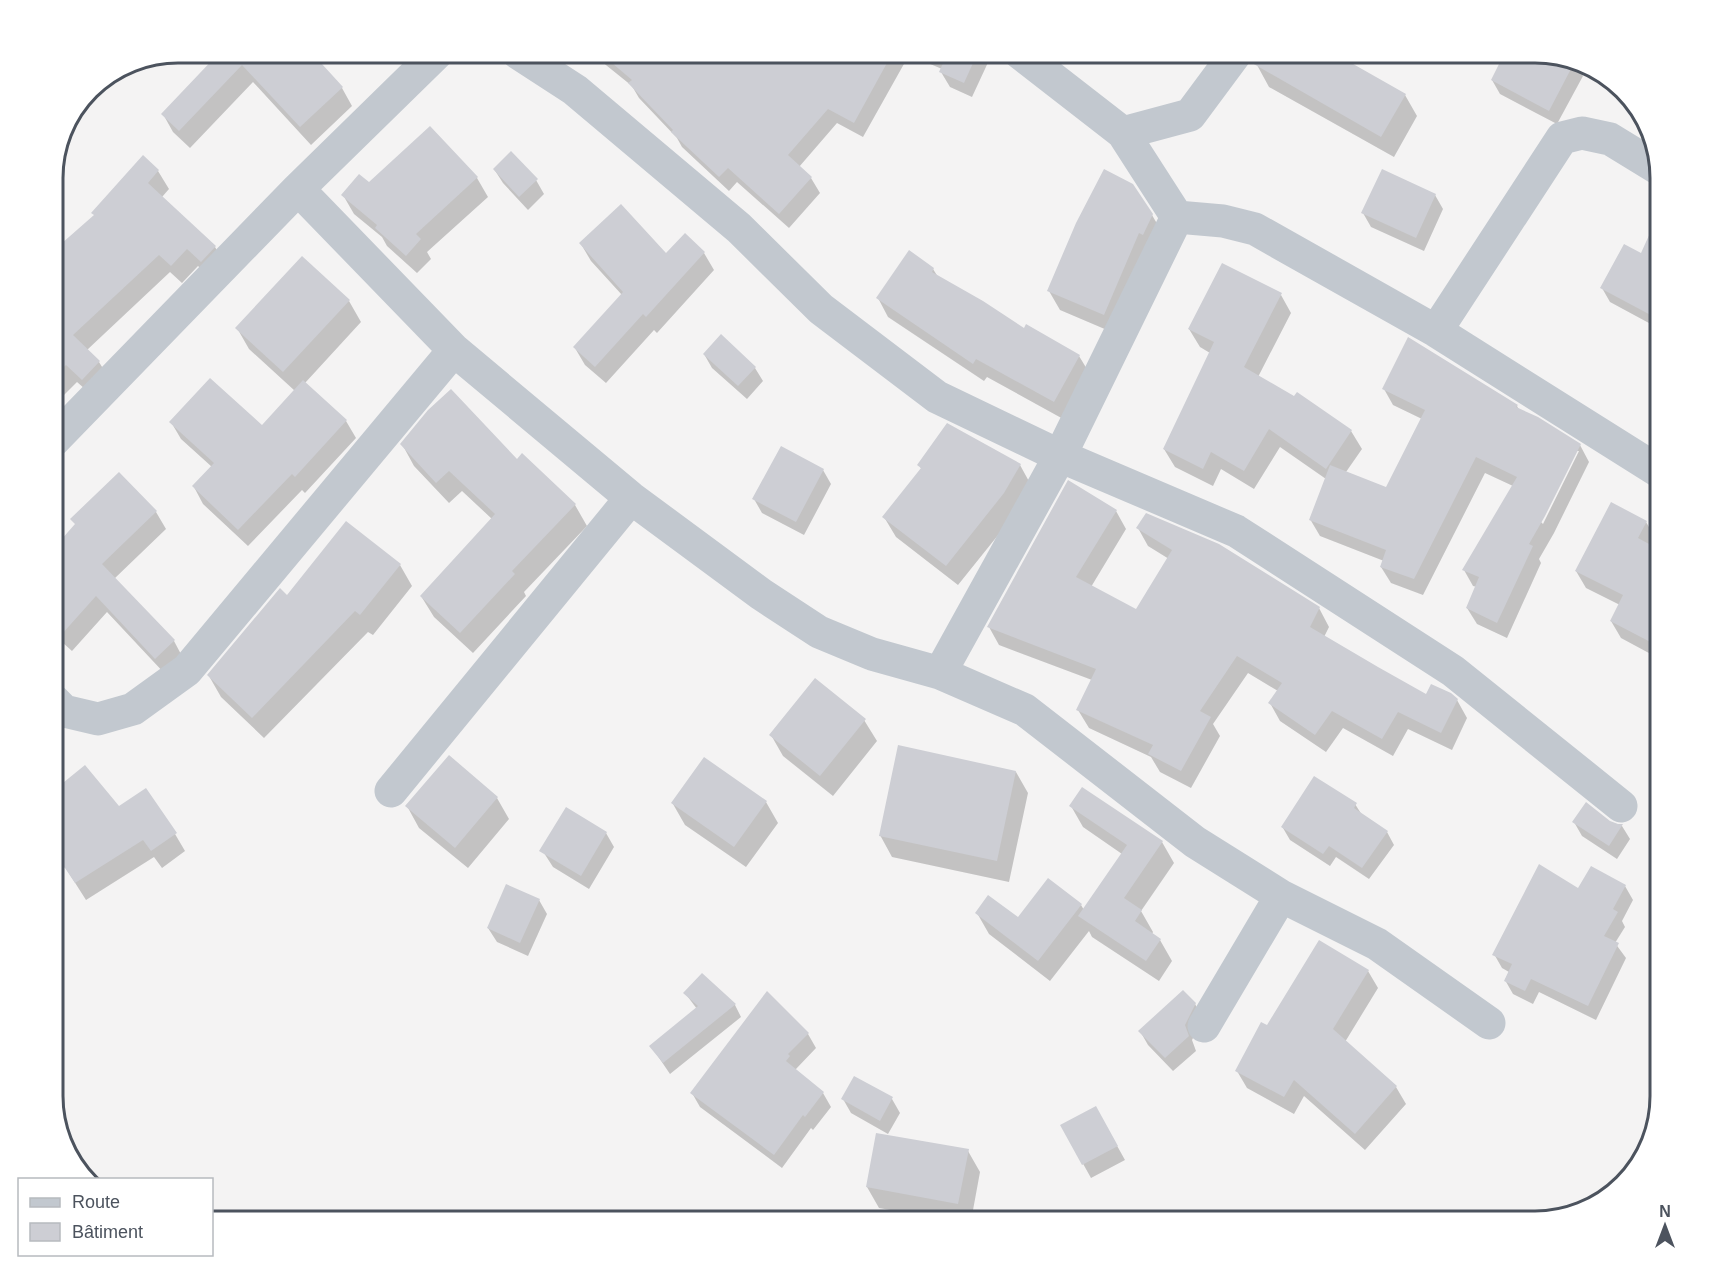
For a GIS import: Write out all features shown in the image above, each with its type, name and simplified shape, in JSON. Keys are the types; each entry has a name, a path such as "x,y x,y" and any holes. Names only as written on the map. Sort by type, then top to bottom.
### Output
{"street":[{"path":"63,431 298,189 426,63"},
{"path":"534,63 575,90 739,228 821,309 937,397 1060,456 1236,531 1453,671 1621,806"},
{"path":"1034,63 1123,133 1177,217"},
{"path":"1123,133 1190,115 1228,63"},
{"path":"1436,331 1562,138 1582,133 1610,140 1649,163"},
{"path":"298,189 454,350 632,498 761,594 819,632 872,654 940,673 1025,710 1194,842 1281,896 1377,944 1489,1023"},
{"path":"940,673 1060,456 1177,217"},
{"path":"1177,217 1223,221 1255,229 1436,331 1650,466"},
{"path":"63,710 98,719 133,709 187,670 454,350"},
{"path":"391,791 632,498"},
{"path":"1204,1026 1281,896"}],"building":[{"path":"209,63 321,63 343,87 300,127 242,65 179,131 161,114"},
{"path":"612,63 887,63 854,123 828,109 788,155 812,177 779,214 728,168 719,177 671,132 673,130 628,83 632,80"},
{"path":"943,63 973,63 964,83 939,72"},
{"path":"1252,63 1351,63 1406,94 1381,137"},
{"path":"1500,63 1550,64 1571,69 1549,111 1491,80"},
{"path":"430,126 478,177 416,234 421,239 406,256 375,228 377,225 341,195 359,174 369,182"},
{"path":"511,151 538,179 519,197 493,169"},
{"path":"143,155 159,170 148,183 216,246 201,262 187,249 171,266 159,255 73,335 100,361 82,380 66,365 63,368 63,242 94,215 91,213"},
{"path":"1104,169 1133,184 1153,214 1143,235 1139,233 1104,315 1047,291 1076,223"},
{"path":"1382,169 1436,194 1416,238 1361,213"},
{"path":"621,204 666,253 685,233 705,252 646,317 643,314 595,367 573,347 623,292 579,243"},
{"path":"1650,233 1650,315 1600,288 1624,244 1641,253"},
{"path":"909,250 934,268 932,272 1024,328 1026,324 1080,355 1054,402 976,359 973,364 876,298"},
{"path":"302,256 350,300 283,372 235,328"},
{"path":"1222,263 1282,293 1244,367 1294,396 1297,392 1352,430 1326,469 1269,429 1244,471 1211,452 1203,469 1163,449 1214,342 1188,329"},
{"path":"721,334 756,367 738,386 703,354"},
{"path":"1408,337 1518,405 1516,407 1538,417 1581,444 1529,544 1533,546 1497,623 1466,608 1479,577 1462,570 1517,477 1476,457 1414,579 1380,567 1386,550 1309,520 1330,465 1386,487 1425,410 1382,389"},
{"path":"210,378 262,425 303,380 347,420 295,477 292,474 238,530 192,486 214,463 169,422"},
{"path":"451,389 517,459 522,453 576,504 512,571 515,574 460,633 420,596 495,514 449,471 436,483 400,444 428,410"},
{"path":"947,423 1021,464 1004,493 946,566 882,517 921,468 917,465"},
{"path":"781,446 824,469 796,522 752,499"},
{"path":"119,472 157,511 102,564 175,640 155,659 96,596 63,633 63,538 75,524 70,519"},
{"path":"1068,480 1117,510 1076,577 1136,609 1172,550 1136,528 1146,513 1219,544 1320,607 1310,627 1426,694 1431,684 1451,693 1458,699 1441,733 1398,712 1382,739 1332,711 1315,735 1268,703 1282,683 1237,656 1200,711 1211,717 1181,771 1148,754 1153,745 1076,710 1096,669 987,627"},
{"path":"1611,502 1647,521 1638,538 1650,545 1650,642 1610,621 1623,595 1575,571"},
{"path":"346,521 401,564 360,615 355,611 252,718 207,675 280,588 287,595"},
{"path":"815,678 866,719 820,776 769,735"},
{"path":"898,745 1016,771 997,861 879,836"},
{"path":"449,755 498,797 455,848 405,806"},
{"path":"704,757 767,801 734,847 671,803"},
{"path":"85,765 119,806 146,788 177,833 151,851 143,840 75,883 63,865 63,783"},
{"path":"1314,776 1357,803 1354,808 1388,831 1362,868 1329,846 1323,854 1281,827"},
{"path":"1082,787 1163,841 1124,898 1142,910 1135,921 1161,939 1146,961 1078,916 1127,845 1069,806"},
{"path":"1586,802 1610,821 1623,824 1609,846 1572,822"},
{"path":"566,807 607,832 581,876 539,851"},
{"path":"1539,864 1578,888 1591,866 1626,885 1613,909 1618,912 1604,936 1619,943 1588,1006 1531,979 1525,991 1504,981 1512,964 1492,955"},
{"path":"1048,878 1082,904 1038,961 975,913 988,895 1018,917"},
{"path":"506,884 540,899 520,943 487,928"},
{"path":"1319,940 1369,970 1333,1029 1397,1086 1355,1134 1294,1080 1284,1097 1235,1071 1261,1022 1267,1025"},
{"path":"702,973 736,1004 663,1063 649,1046 698,1006 683,993"},
{"path":"1183,990 1196,1003 1185,1025 1189,1036 1165,1058 1138,1031"},
{"path":"767,991 809,1033 788,1054 790,1056 786,1061 824,1092 805,1117 803,1115 774,1155 690,1093"},
{"path":"854,1076 893,1097 880,1121 841,1099"},
{"path":"1096,1106 1118,1146 1082,1165 1060,1125"},
{"path":"876,1133 969,1149 958,1204 866,1187"}]}
